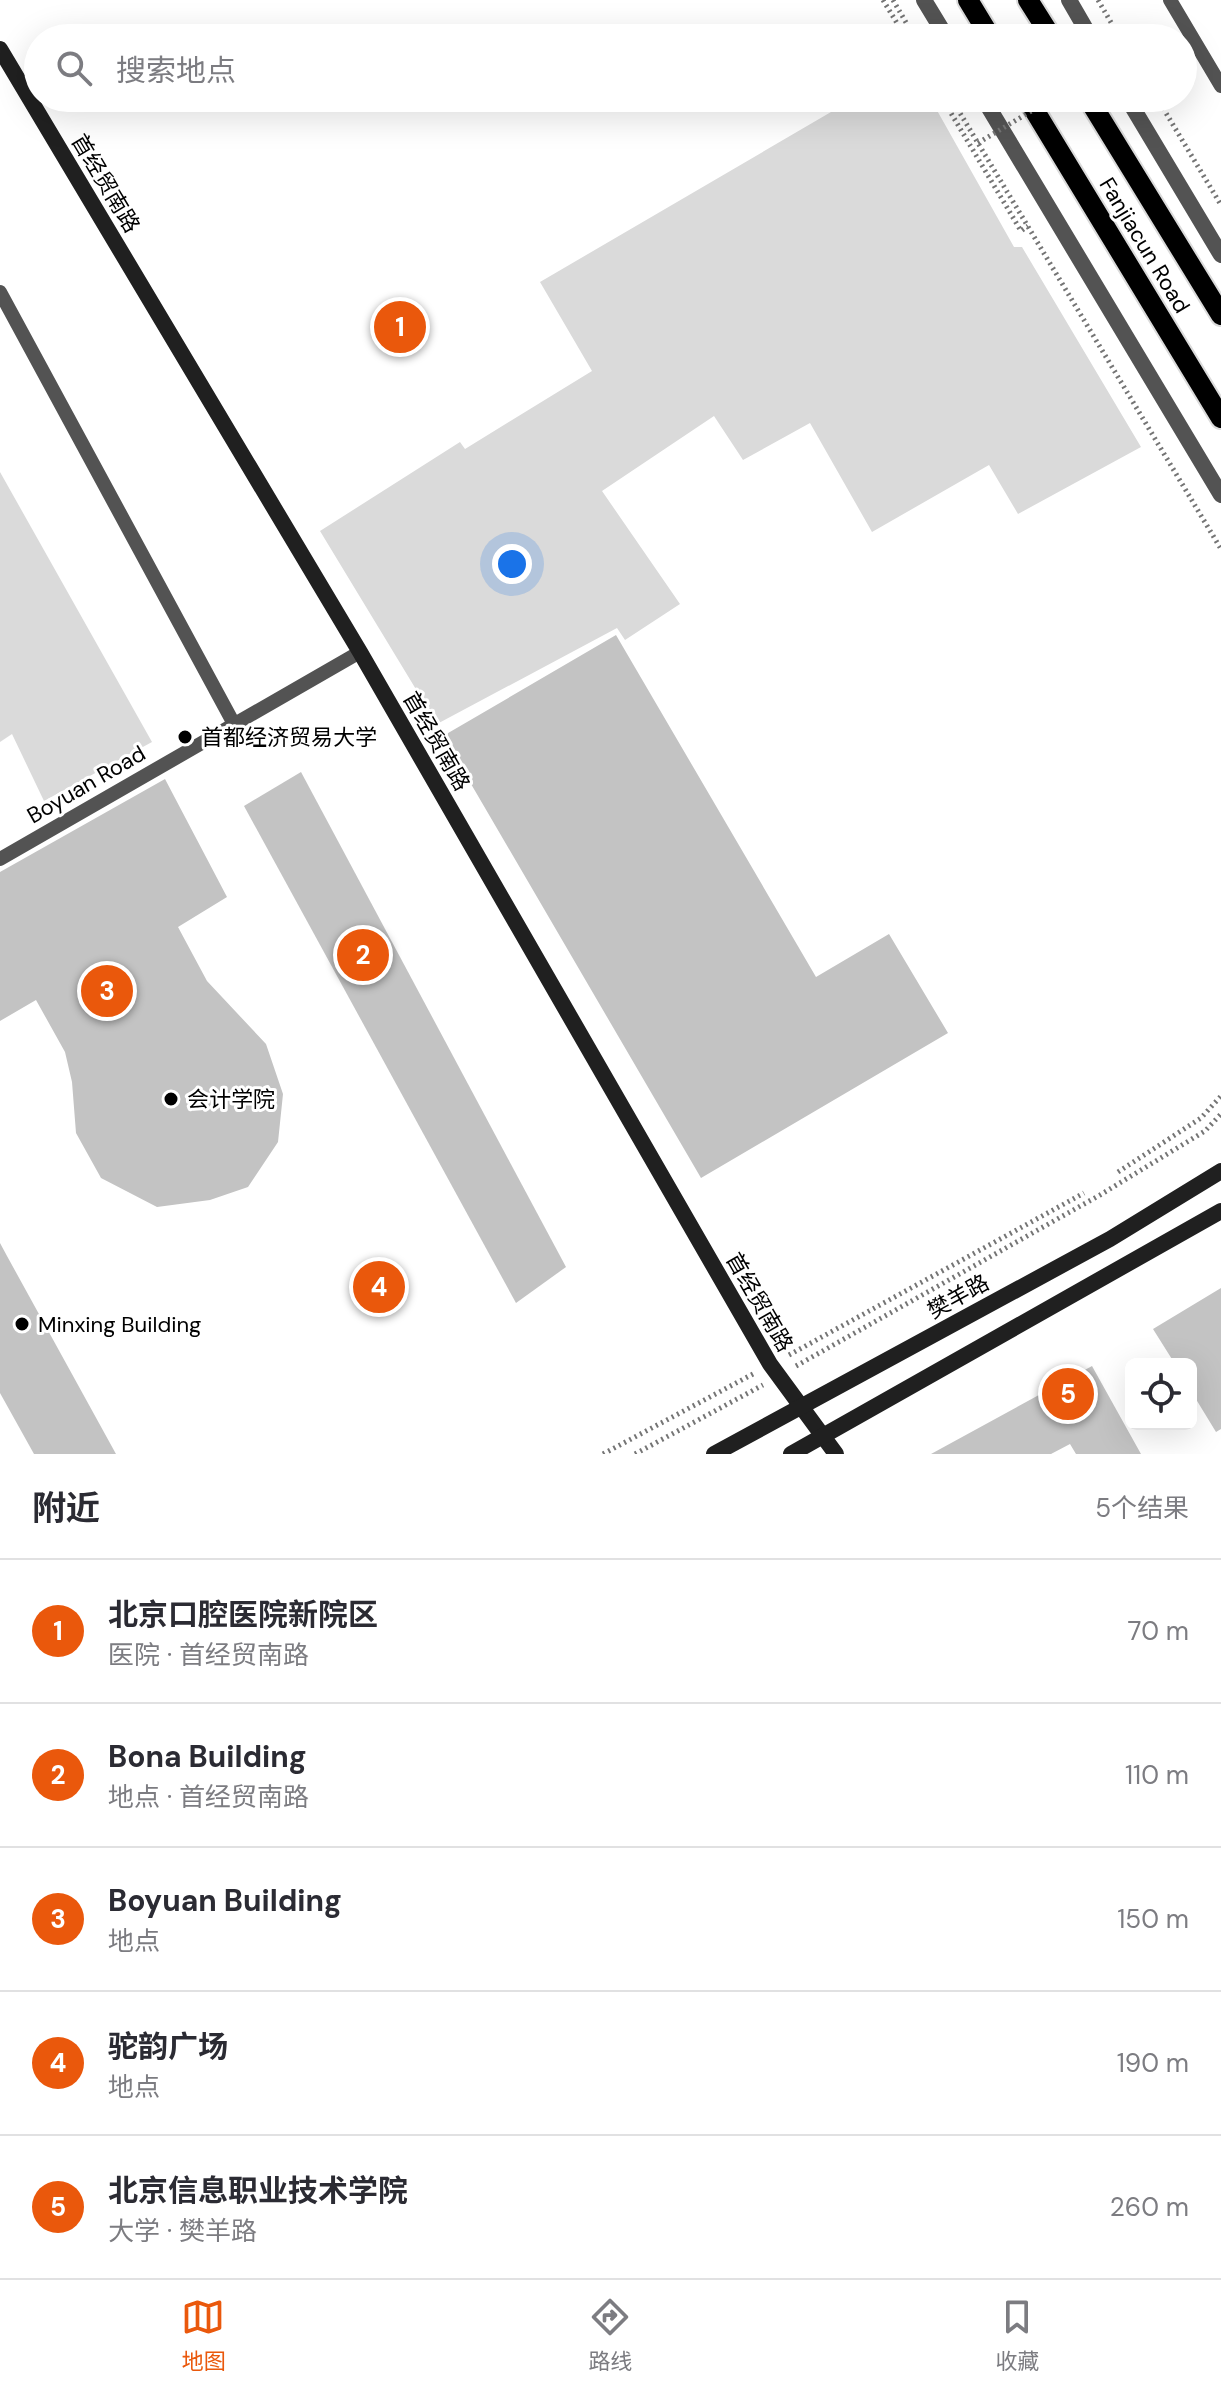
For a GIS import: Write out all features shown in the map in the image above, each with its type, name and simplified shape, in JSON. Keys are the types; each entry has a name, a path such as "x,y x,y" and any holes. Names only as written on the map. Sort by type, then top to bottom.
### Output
{"main road":[{"path":"968,0 983,24"},
{"path":"1028,0 1043,24"},
{"name":"Fanjiacun Road","path":"1035,112 1221,418"},
{"name":"Fanjiacun Road","path":"1097,112 1221,315"}],"street":[{"path":"924,0 939,24"},
{"path":"1069,0 1083,24"},
{"name":"首经贸南路","path":"0,49 24,89"},
{"name":"首经贸南路","path":"38,112 360,652 779,1376 836,1454"},
{"path":"991,112 1221,495"},
{"path":"1135,112 1221,255"},
{"name":"樊羊路","path":"714,1454 1110,1239 1221,1171"},
{"path":"791,1454 1221,1211"}],"lane":[{"path":"1170,0 1184,24"},
{"path":"1197,46 1221,86"},
{"path":"0,292 234,724"},
{"name":"Boyuan Road","path":"0,859 360,652"}],"path":[{"path":"883,0 898,24"},
{"path":"893,0 907,24"},
{"path":"1098,0 1112,24"},
{"path":"950,112 1021,231 1028,226"},
{"path":"959,112 1221,549"},
{"path":"978,143 1030,112"},
{"path":"1165,112 1221,205"},
{"path":"1118,1172 1201,1118 1221,1096"},
{"path":"635,1454 1100,1195 1205,1131 1221,1114"},
{"path":"789,1355 1084,1193"},
{"path":"603,1454 753,1374"}],"shaded area":[{"path":"831,112 938,112 1014,247 1022,247 1141,447 1018,514 989,465 872,532 810,423 743,460 714,416 602,491 680,604 625,640 617,628 437,724 320,531 460,442 465,449 592,371 540,282"},
{"path":"0,472 152,742 44,801 12,734 0,742"}],"building":[{"path":"616,635 816,977 889,934 948,1033 701,1178 443,736"},
{"path":"301,772 566,1267 516,1303 244,806"},
{"path":"165,779 227,897 178,927 207,981 266,1044 283,1094 278,1142 248,1187 210,1200 157,1207 101,1178 76,1133 72,1082 65,1052 36,1000 0,1021 0,872"},
{"name":"Minxing Building","path":"0,1243 116,1454 34,1454 0,1393"},
{"path":"1221,1288 1221,1429 1216,1432 1197,1401 1197,1358 1171,1358 1153,1329"},
{"path":"1092,1366 1141,1454 1076,1454 1070,1444 1051,1454 931,1454"}],"place":[{"name":"北京口腔医院新院区","path":"400,327"},
{"name":"首都经济贸易大学","path":"185,737"},
{"name":"Bona Building","path":"363,955"},
{"name":"Boyuan Building","path":"107,991"},
{"name":"会计学院","path":"171,1099"},
{"name":"驼韵广场","path":"379,1287"},
{"name":"Minxing Building","path":"22,1324"},
{"name":"北京信息职业技术学院","path":"1068,1394"}]}
